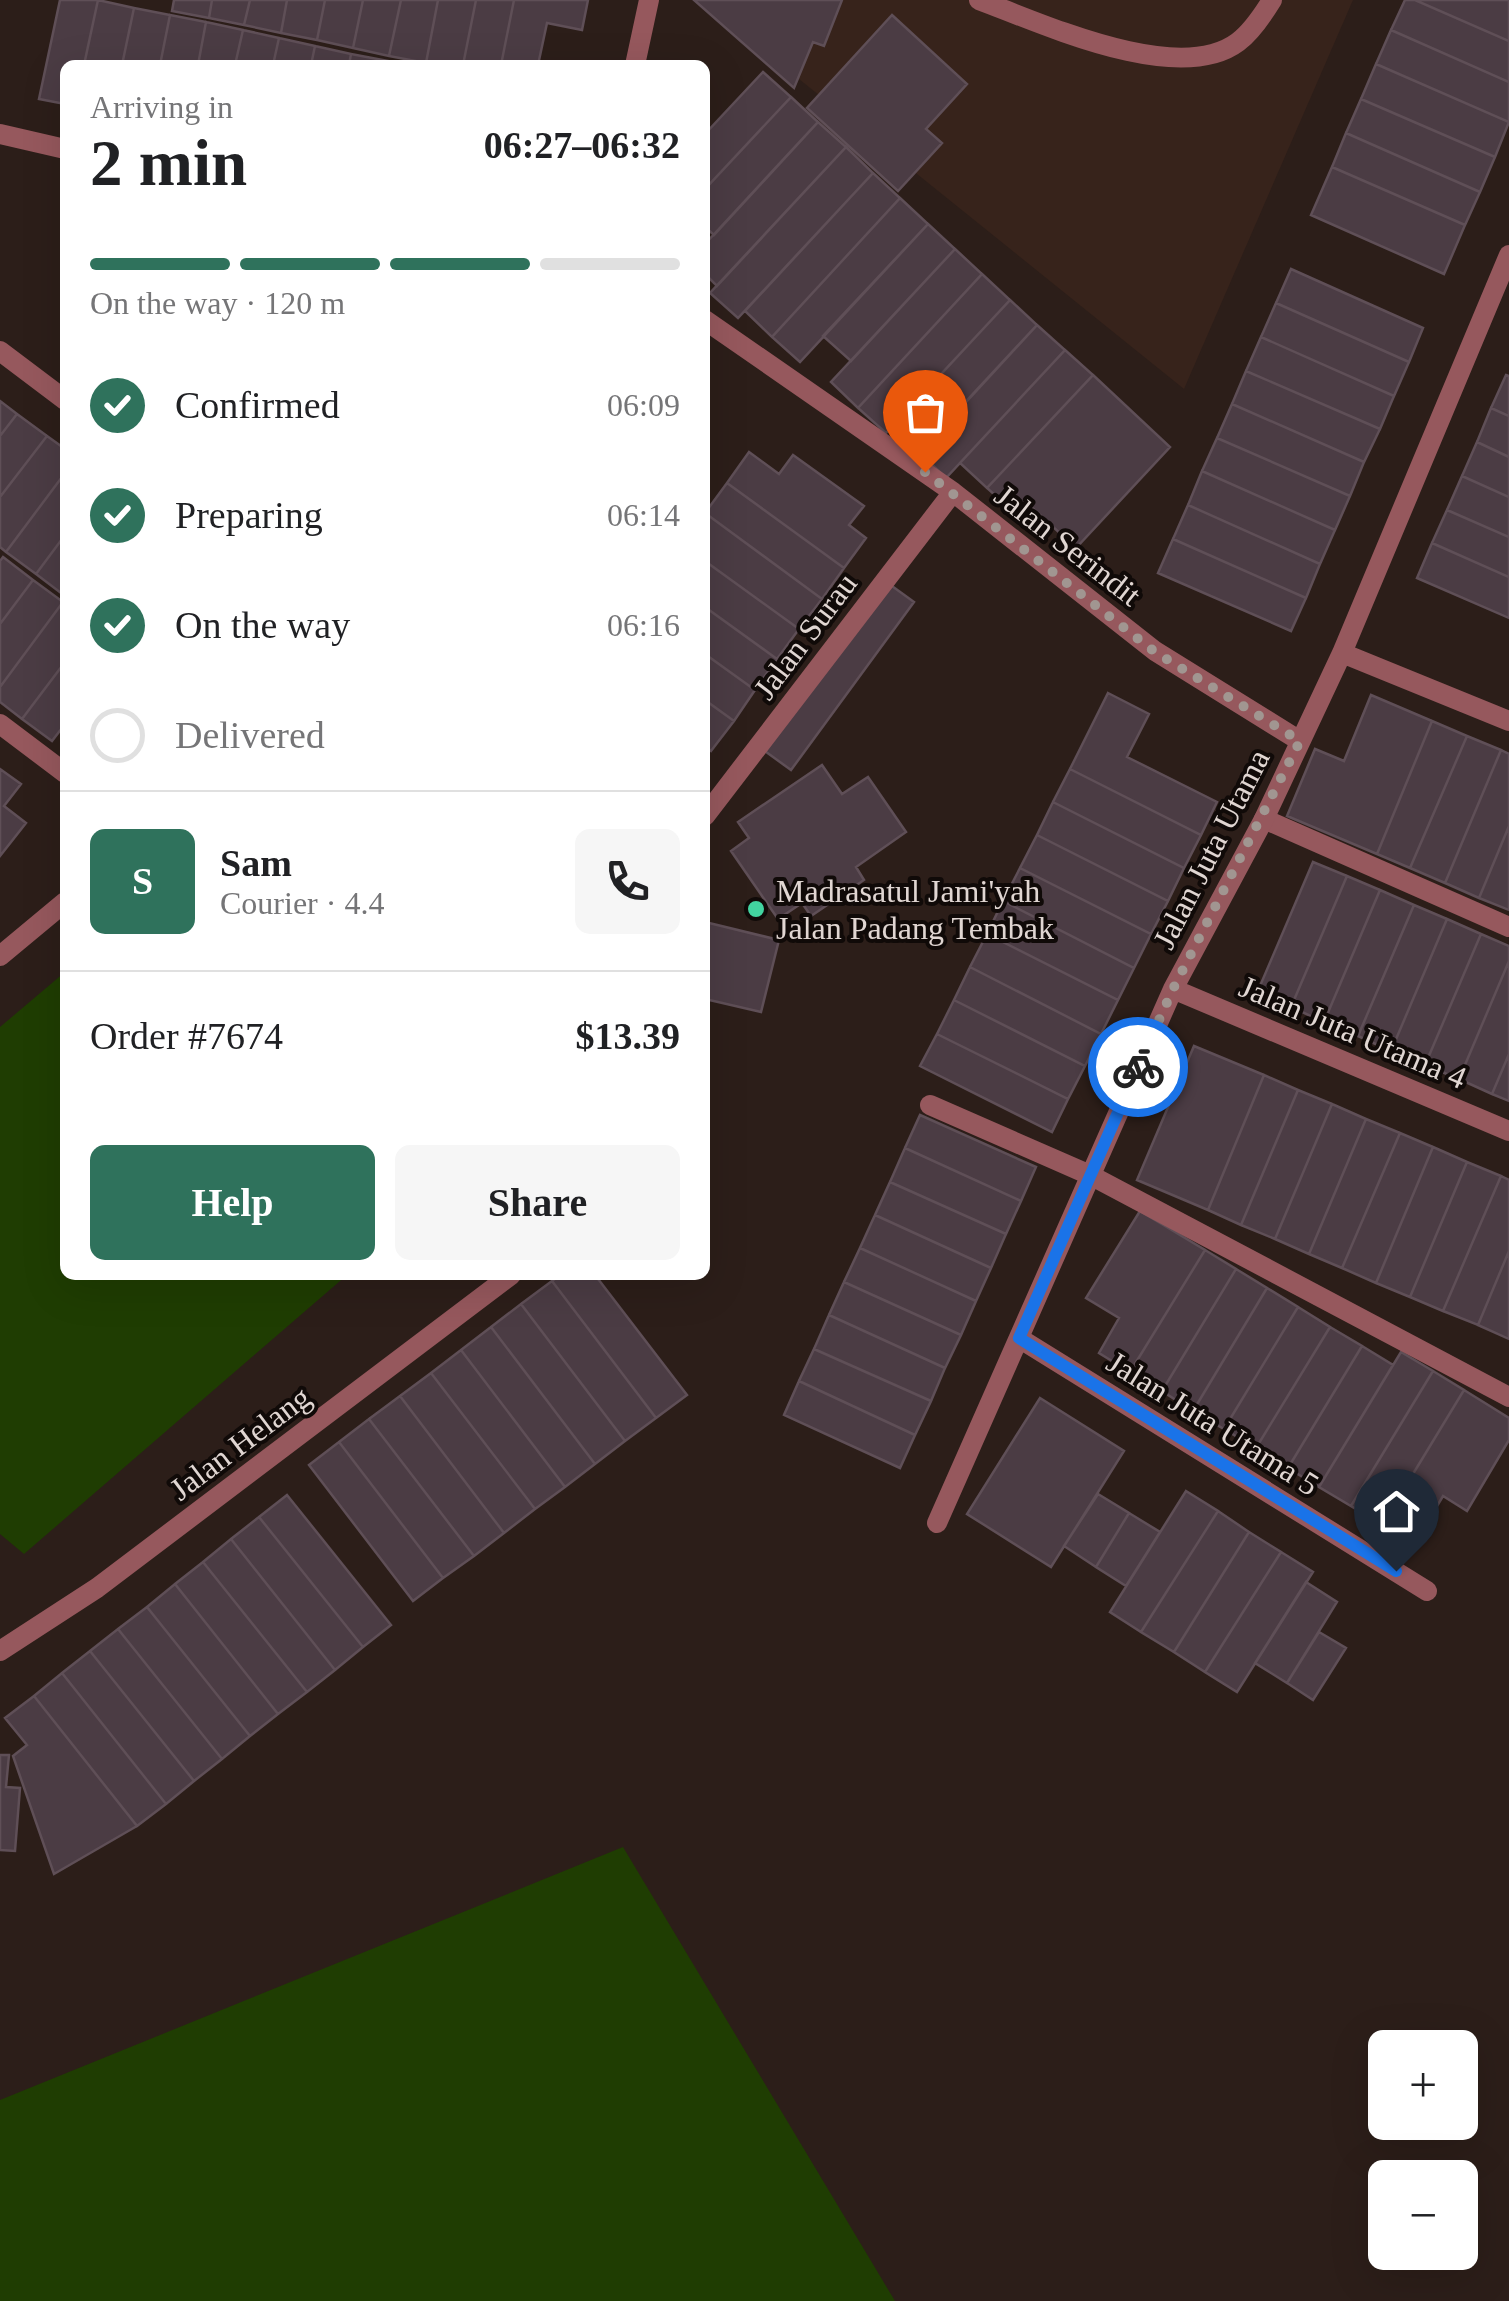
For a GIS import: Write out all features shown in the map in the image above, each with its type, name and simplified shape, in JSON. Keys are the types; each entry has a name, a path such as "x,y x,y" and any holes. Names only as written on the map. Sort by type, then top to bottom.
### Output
{"street":[{"path":"636,60 649,0"},
{"path":"979,0 1087,40 1152,55 1199,57 1237,43 1272,0"},
{"path":"0,134 60,148"},
{"name":"Jalan Juta Utama","path":"937,1523 1173,989 1264,819 1342,653 1509,255"},
{"name":"Jalan Serindit","path":"710,323 953,492 1155,652 1300,741"},
{"path":"0,351 60,396"},
{"name":"Jalan Surau","path":"710,809 953,492"},
{"path":"1342,653 1509,722"},
{"path":"0,724 60,769"},
{"path":"1264,819 1509,927"},
{"path":"0,956 60,906"},
{"name":"Jalan Juta Utama 4","path":"1173,989 1509,1131"},
{"path":"930,1104 1090,1175 1509,1397"},
{"name":"Jalan Helang","path":"0,1651 97,1588 504,1280"},
{"name":"Jalan Juta Utama 5","path":"1019,1338 1428,1590"}],"shaded area":[{"path":"701,0 1353,0 1184,389"}],"green space":[{"path":"60,976 60,1280 341,1280 24,1554 0,1534 0,1027"},
{"path":"623,1847 895,2301 0,2301 0,2100"}],"building":[{"path":"60,0 98,0 85,60 60,60 60,103 39,99"},
{"path":"98,0 134,8 123,60 85,60"},
{"path":"174,0 212,0 209,18 172,11"},
{"path":"212,0 250,0 244,25 209,18"},
{"path":"250,0 287,0 281,33 244,25"},
{"path":"287,0 325,0 317,40 281,33"},
{"path":"325,0 363,0 353,48 317,40"},
{"path":"363,0 401,0 389,56 353,48"},
{"path":"401,0 438,0 427,60 389,56"},
{"path":"438,0 476,0 464,60 427,60"},
{"path":"476,0 514,0 502,60 464,60"},
{"path":"514,0 588,0 582,30 547,23 539,60 502,60"},
{"path":"694,0 842,0 824,46 813,42 794,88"},
{"path":"1405,0 1415,0 1509,41 1509,82 1391,30"},
{"path":"1415,0 1509,0 1509,41"},
{"path":"134,8 170,15 161,60 123,60"},
{"path":"170,15 206,22 199,60 161,60"},
{"path":"892,15 967,84 926,129 942,143 898,191 807,108"},
{"path":"206,22 243,30 236,60 199,60"},
{"path":"243,30 279,38 274,60 236,60"},
{"path":"1391,30 1509,82 1509,122 1376,64"},
{"path":"279,38 315,46 312,60 274,60"},
{"path":"315,46 351,54 350,60 312,60"},
{"path":"351,54 383,60 350,60"},
{"path":"1376,64 1509,122 1495,157 1361,99"},
{"path":"763,72 791,97 710,184 710,129"},
{"path":"791,97 818,122 714,235 710,231 710,184"},
{"path":"1361,99 1495,157 1480,192 1346,133"},
{"path":"818,122 846,147 717,286 710,279 710,239"},
{"path":"1346,133 1480,192 1465,225 1332,167"},
{"path":"846,147 873,173 738,318 710,293"},
{"path":"1332,167 1465,225 1444,274 1311,215"},
{"path":"873,173 900,198 772,337 745,311"},
{"path":"900,198 928,224 800,362 772,337"},
{"path":"928,224 955,249 851,361 823,336"},
{"path":"955,249 982,274 858,408 831,382"},
{"path":"1291,269 1423,328 1409,362 1276,303"},
{"path":"982,274 1010,300 886,433 858,408"},
{"path":"1010,300 1037,325 933,438 906,412"},
{"path":"1276,303 1409,362 1394,396 1261,337"},
{"path":"1037,325 1065,350 946,478 919,452"},
{"path":"1261,337 1394,396 1380,429 1246,371"},
{"path":"1065,350 1093,375 987,488 960,463"},
{"path":"1246,371 1380,429 1364,462 1232,404"},
{"path":"1093,375 1170,447 1076,548 1026,502 1016,514 987,488"},
{"path":"1506,375 1509,376 1509,416 1491,408"},
{"path":"0,401 17,414 0,436"},
{"path":"1232,404 1364,462 1350,496 1217,438"},
{"path":"1491,408 1509,416 1509,457 1477,442"},
{"path":"17,414 47,436 0,497 0,436"},
{"path":"47,436 60,445 60,480 6,552 0,547 0,497"},
{"path":"1217,438 1350,496 1335,530 1202,471"},
{"path":"1477,442 1509,457 1509,497 1462,476"},
{"path":"749,452 779,474 793,455 864,506 849,525 866,538 844,568 727,483"},
{"path":"1202,471 1335,530 1320,564 1188,505"},
{"path":"1462,476 1509,497 1509,537 1447,510"},
{"path":"60,480 60,542 36,574 6,552"},
{"path":"727,483 844,568 822,599 710,517 710,506"},
{"path":"1188,505 1320,564 1306,598 1173,539"},
{"path":"1447,510 1509,537 1509,577 1432,543"},
{"path":"710,517 822,599 799,629 710,565"},
{"path":"1173,539 1306,598 1291,631 1158,573"},
{"path":"60,542 60,592 36,574"},
{"path":"1432,543 1509,577 1509,618 1417,578"},
{"path":"3,557 33,580 0,624 0,561"},
{"path":"710,565 799,629 777,659 710,611"},
{"path":"33,580 60,600 60,606 0,687 0,624"},
{"path":"885,581 914,602 791,770 762,749"},
{"path":"60,606 60,669 22,719 0,702 0,687"},
{"path":"710,611 777,659 755,690 710,658"},
{"path":"710,658 755,690 734,721 710,704"},
{"path":"60,669 60,731 52,741 22,719"},
{"path":"1108,693 1149,714 1127,757 1217,802 1201,835 1070,769"},
{"path":"1371,695 1432,721 1377,854 1287,816 1315,749 1344,761"},
{"path":"710,704 734,721 710,750"},
{"path":"1432,721 1467,736 1410,868 1377,854"},
{"path":"1467,736 1501,750 1445,883 1410,868"},
{"path":"1501,750 1509,754 1509,826 1479,898 1445,883"},
{"path":"822,765 842,794 868,777 906,832 856,867 864,880 811,916 802,903 778,919 731,851 749,838 738,822"},
{"path":"0,769 21,784 4,806 26,823 0,856"},
{"path":"1070,769 1201,835 1184,868 1053,802"},
{"path":"1053,802 1184,868 1168,901 1037,835"},
{"path":"1509,826 1509,910 1479,898"},
{"path":"1037,835 1168,901 1151,934 1020,868"},
{"path":"1313,862 1347,876 1291,1007 1257,993"},
{"path":"1020,868 1151,934 1134,968 1003,901"},
{"path":"1347,876 1380,890 1324,1022 1291,1007"},
{"path":"1380,890 1414,905 1358,1036 1324,1022"},
{"path":"1003,901 1134,968 1118,1000 987,934"},
{"path":"1414,905 1447,919 1391,1051 1358,1036"},
{"path":"1447,919 1481,934 1425,1065 1391,1051"},
{"path":"710,923 779,940 761,1012 710,1000"},
{"path":"987,934 1118,1000 1101,1034 970,967"},
{"path":"1481,934 1509,946 1509,961 1459,1079 1425,1065"},
{"path":"1509,961 1509,1054 1492,1094 1459,1079"},
{"path":"970,967 1101,1034 1085,1066 954,1000"},
{"path":"954,1000 1085,1066 1068,1099 937,1034"},
{"path":"937,1034 1068,1099 1052,1132 920,1066"},
{"path":"1194,1046 1264,1075 1208,1210 1137,1180"},
{"path":"1509,1054 1509,1101 1492,1094"},
{"path":"1264,1075 1298,1090 1241,1225 1208,1210"},
{"path":"1298,1090 1332,1104 1275,1239 1241,1225"},
{"path":"1332,1104 1366,1119 1309,1254 1275,1239"},
{"path":"920,1115 1036,1167 1021,1201 905,1148"},
{"path":"1366,1119 1400,1133 1342,1268 1309,1254"},
{"path":"1400,1133 1433,1147 1376,1283 1342,1268"},
{"path":"1433,1147 1467,1162 1410,1297 1376,1283"},
{"path":"905,1148 1021,1201 1006,1234 890,1182"},
{"path":"1467,1162 1501,1176 1443,1311 1410,1297"},
{"path":"1501,1176 1509,1180 1509,1251 1478,1325 1443,1311"},
{"path":"890,1182 1006,1234 991,1268 875,1215"},
{"path":"1140,1211 1205,1250 1130,1372 1099,1353 1119,1318 1086,1298"},
{"path":"875,1215 991,1268 976,1301 860,1248"},
{"path":"860,1248 976,1301 961,1335 844,1282"},
{"path":"1205,1250 1236,1269 1162,1391 1130,1372"},
{"path":"1509,1251 1509,1339 1478,1325"},
{"path":"1236,1269 1267,1288 1193,1411 1162,1391"},
{"path":"599,1280 687,1395 656,1418 552,1281"},
{"path":"552,1281 656,1418 625,1441 521,1304"},
{"path":"844,1282 961,1335 945,1368 829,1315"},
{"path":"1267,1288 1298,1307 1224,1429 1193,1411"},
{"path":"521,1304 625,1441 595,1464 491,1327"},
{"path":"1298,1307 1330,1327 1256,1448 1224,1429"},
{"path":"829,1315 945,1368 931,1401 814,1349"},
{"path":"491,1327 595,1464 565,1487 461,1350"},
{"path":"1330,1327 1362,1346 1288,1468 1256,1448"},
{"path":"1362,1346 1393,1365 1319,1487 1288,1468"},
{"path":"814,1349 931,1401 915,1435 799,1381"},
{"path":"461,1350 565,1487 535,1509 431,1373"},
{"path":"1401,1352 1433,1371 1351,1506 1319,1487"},
{"path":"1433,1371 1464,1390 1382,1525 1351,1506"},
{"path":"431,1373 535,1509 504,1533 400,1396"},
{"path":"799,1381 915,1435 900,1468 784,1415"},
{"path":"1464,1390 1509,1418 1509,1440 1467,1511 1443,1496 1414,1545 1382,1525"},
{"path":"400,1396 504,1533 474,1556 369,1419"},
{"path":"1040,1398 1124,1451 1051,1567 967,1514"},
{"path":"369,1419 474,1556 443,1578 339,1442"},
{"path":"339,1442 443,1578 413,1601 309,1465"},
{"path":"1186,1491 1218,1511 1141,1632 1110,1612"},
{"path":"1098,1494 1129,1513 1096,1567 1064,1546"},
{"path":"287,1495 391,1625 363,1647 259,1517"},
{"path":"1218,1511 1249,1532 1174,1652 1141,1632"},
{"path":"1129,1513 1160,1532 1126,1586 1096,1567"},
{"path":"259,1517 363,1647 335,1670 231,1539"},
{"path":"1249,1532 1281,1552 1205,1672 1174,1652"},
{"path":"231,1539 335,1670 307,1692 203,1562"},
{"path":"1281,1552 1313,1572 1237,1692 1205,1672"},
{"path":"203,1562 307,1692 278,1714 175,1584"},
{"path":"1306,1582 1337,1602 1287,1683 1255,1663"},
{"path":"175,1584 278,1714 250,1736 147,1607"},
{"path":"147,1607 250,1736 222,1759 118,1629"},
{"path":"118,1629 222,1759 194,1781 90,1651"},
{"path":"1319,1632 1346,1648 1313,1700 1287,1683"},
{"path":"90,1651 194,1781 166,1804 62,1673"},
{"path":"62,1673 166,1804 137,1826 34,1696"},
{"path":"34,1696 137,1826 54,1874 13,1756 27,1745 5,1718"},
{"path":"0,1755 9,1755 6,1787 20,1788 15,1851 0,1850"}],"way so far":[{"path":"925,472 1155,652 1300,741 1264,819 1173,989 1138,1067"}],"place":[{"name":"Madrasatul Jami'yah Jalan Padang Tembak","path":"756,909"}],"route":[{"path":"1138,1067 1019,1338 1396,1571"}]}
